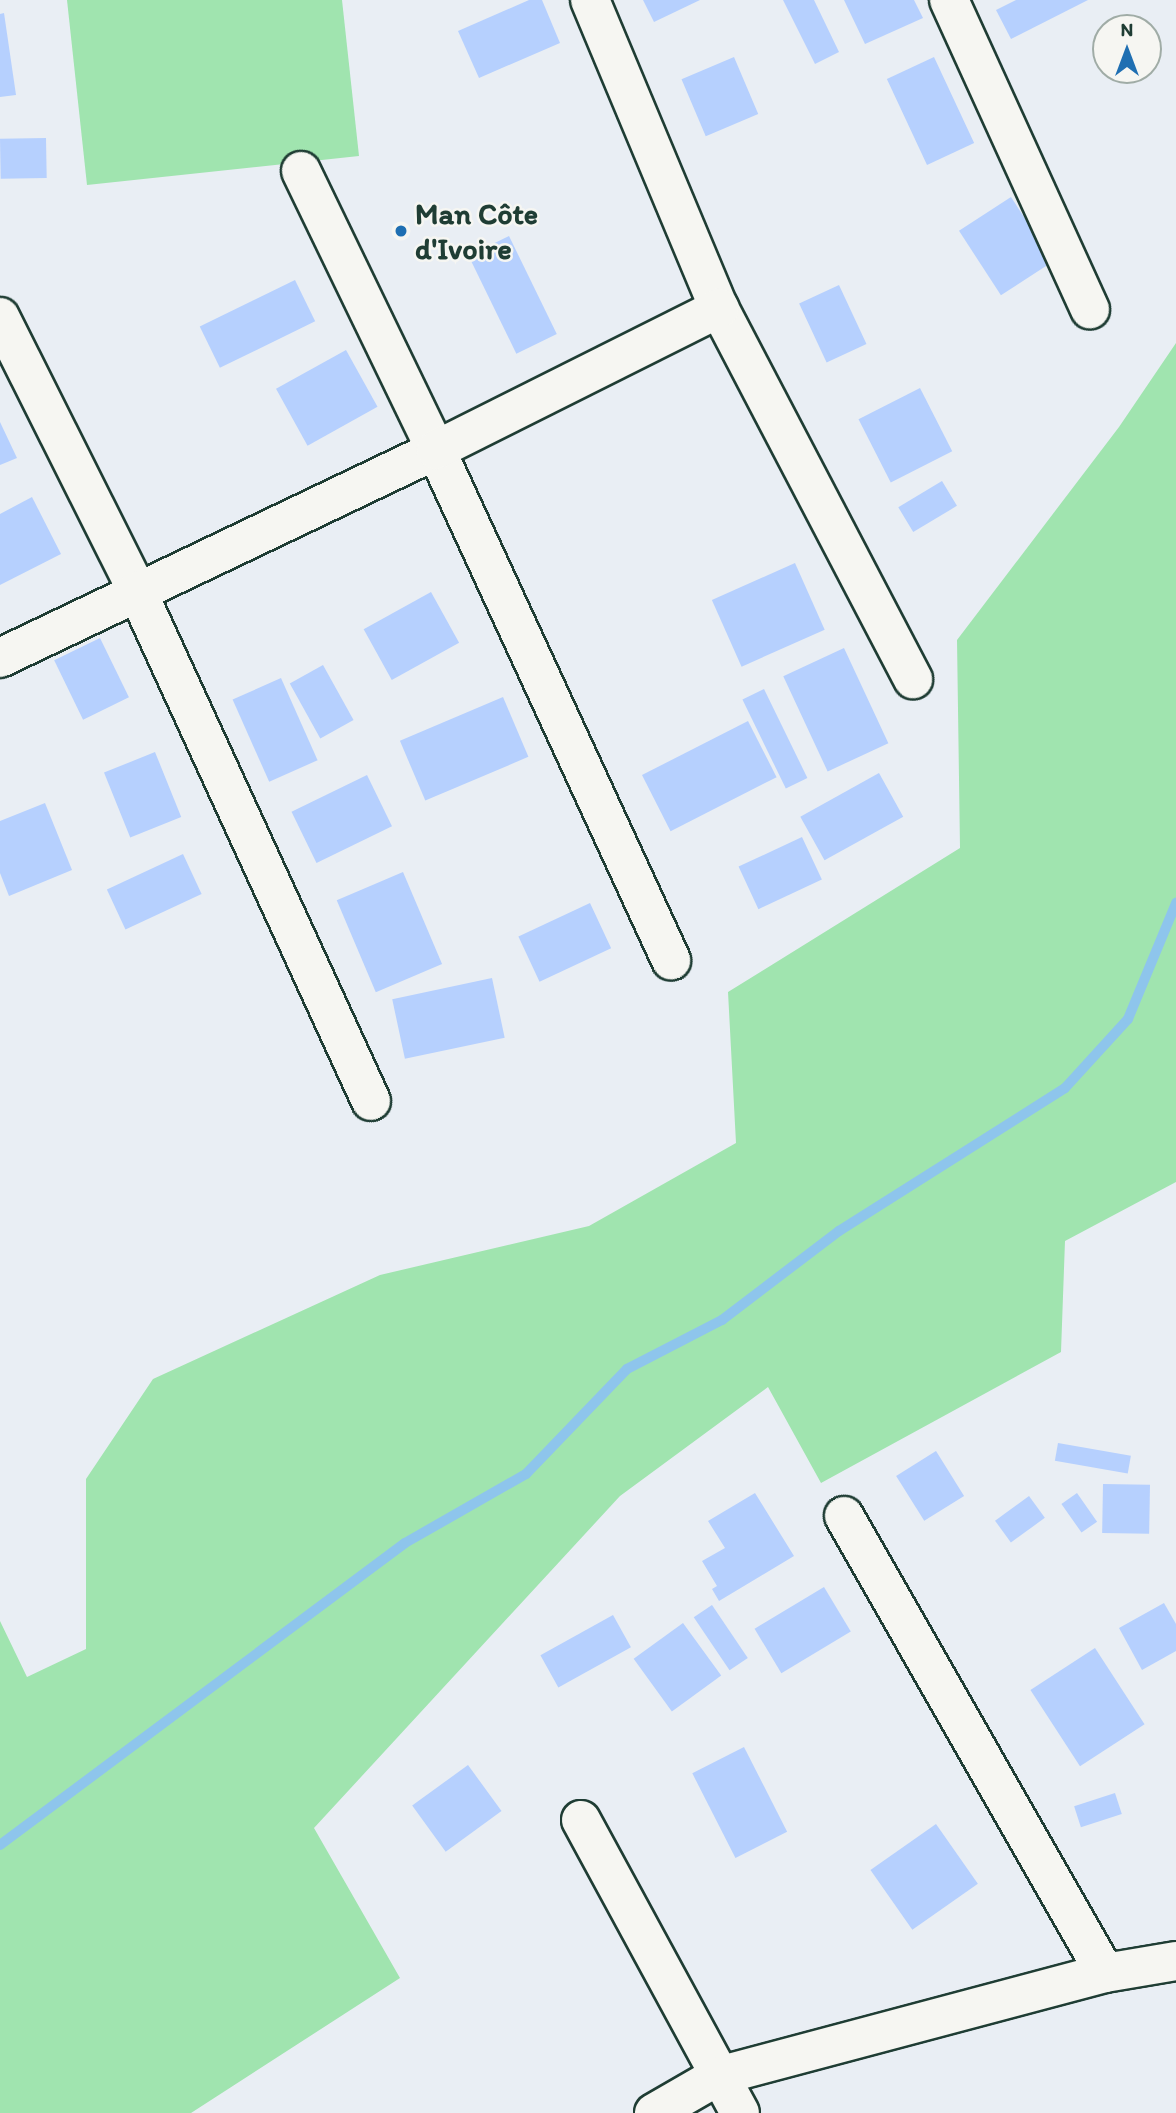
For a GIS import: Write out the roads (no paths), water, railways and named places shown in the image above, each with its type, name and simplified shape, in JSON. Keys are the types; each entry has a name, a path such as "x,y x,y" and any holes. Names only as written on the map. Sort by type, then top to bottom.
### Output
{"street":[{"path":"590,0 719,308 913,679"},
{"path":"949,0 1090,309"},
{"path":"301,171 436,450 671,960"},
{"path":"0,657 436,450 719,308"},
{"path":"0,317 137,591 370,1101"},
{"path":"844,1516 1105,1973"},
{"path":"581,1820 740,2113"},
{"path":"654,2113 718,2076 1105,1973 1176,1961"}],"waterway":[{"path":"0,1845 405,1543 526,1474 627,1369 722,1320 839,1231 1065,1088 1128,1019 1176,903"}],"place":[{"name":"Man Côte d'Ivoire","path":"401,231"}]}
